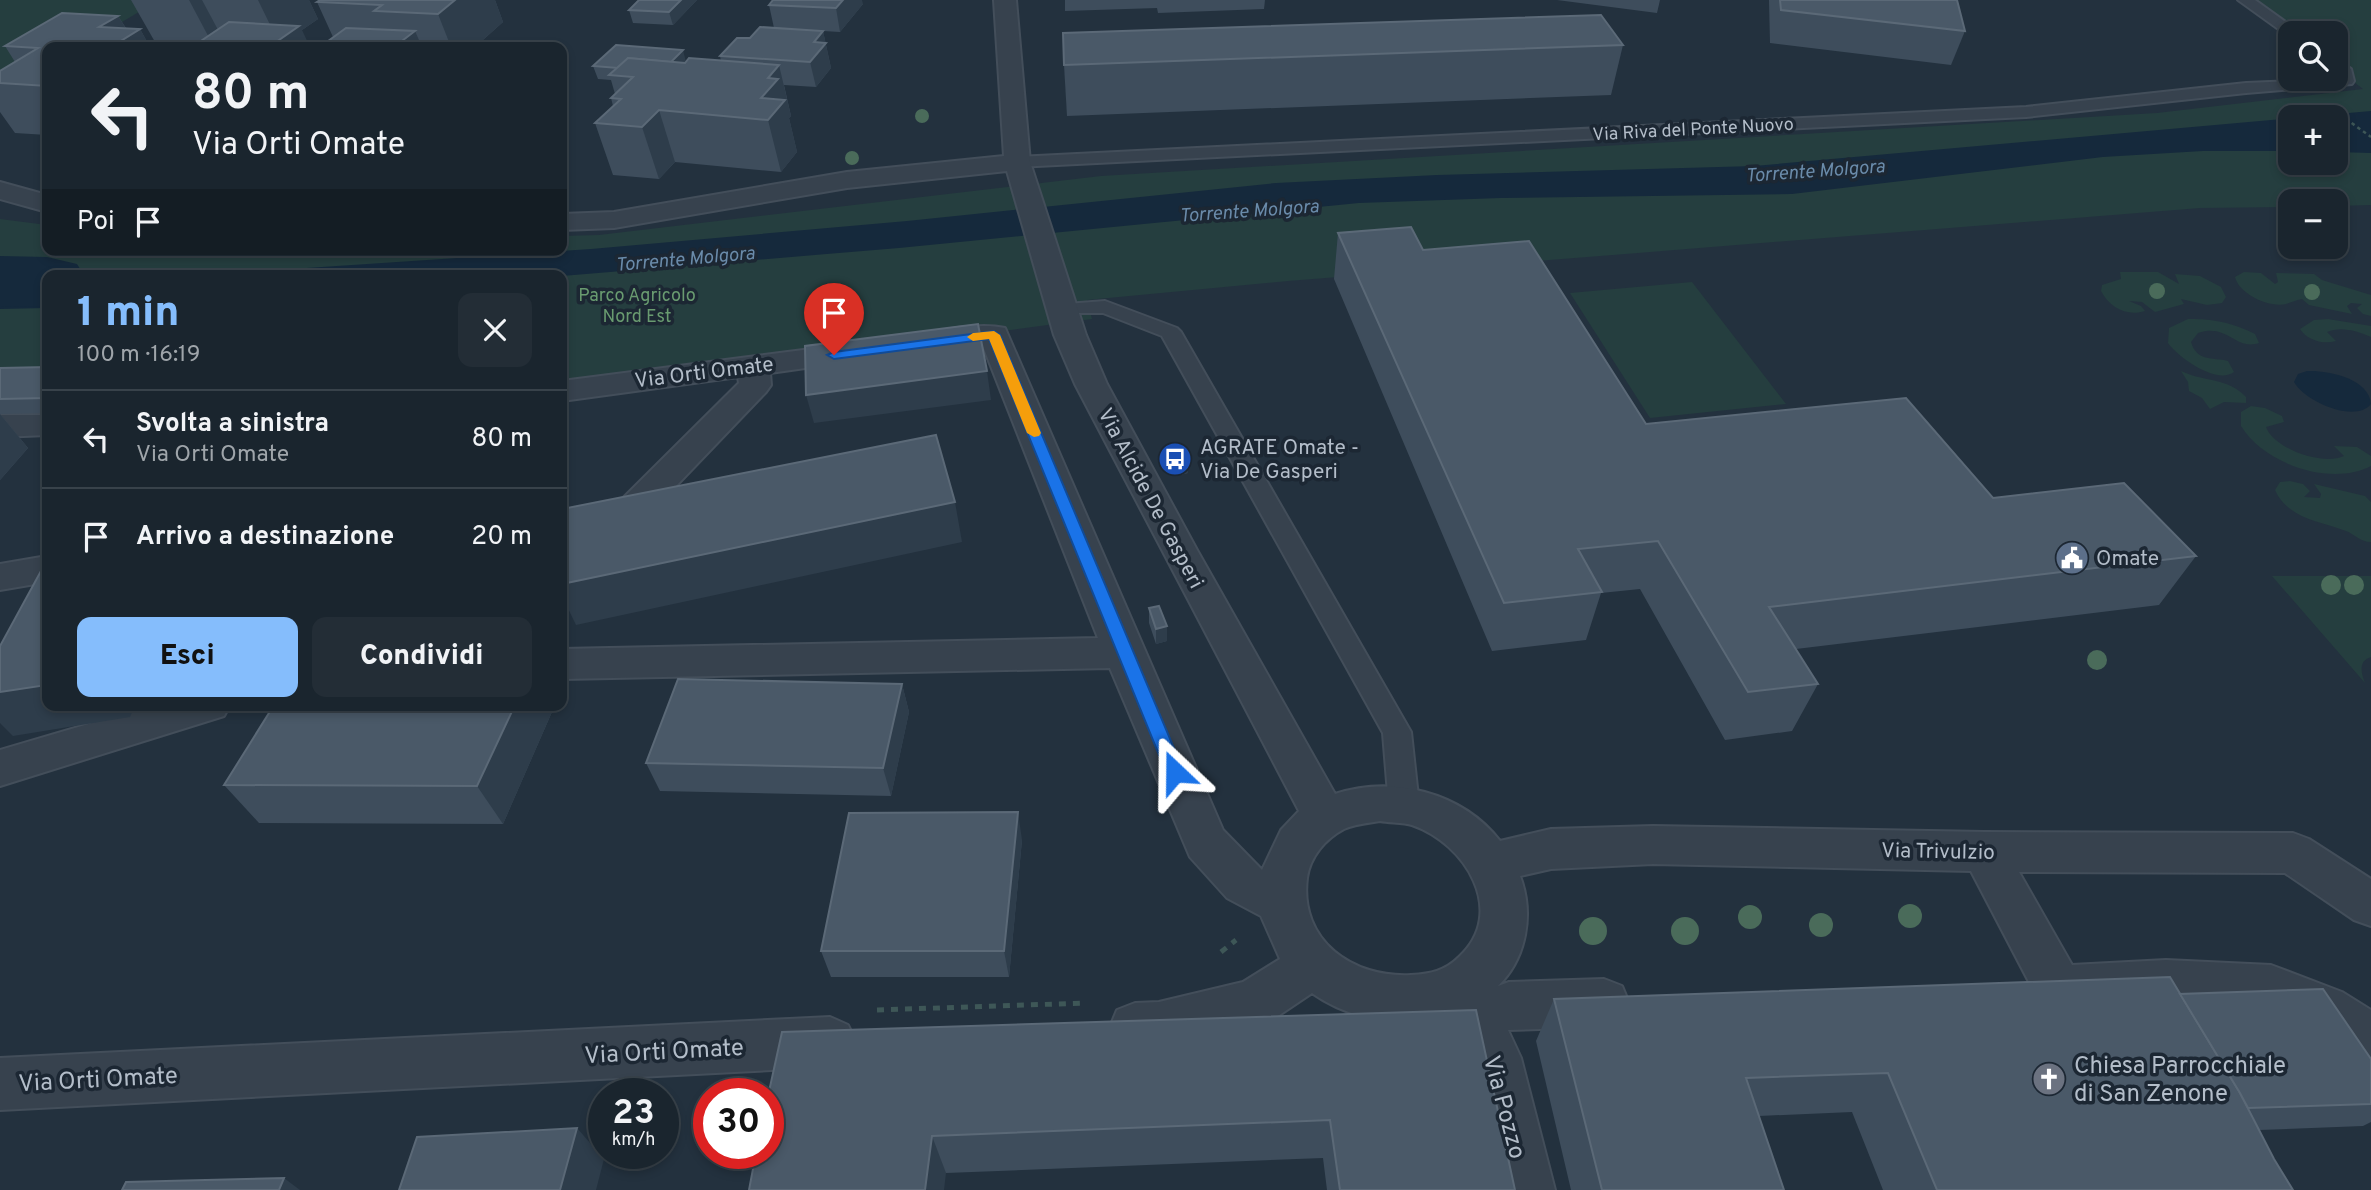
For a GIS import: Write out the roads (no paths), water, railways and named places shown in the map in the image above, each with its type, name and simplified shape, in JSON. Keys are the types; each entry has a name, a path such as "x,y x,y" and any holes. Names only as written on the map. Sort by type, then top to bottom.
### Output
{"street":[{"name":"Via Alcide De Gasperi","path":"1005,0 1020,171 1057,298 1091,384 1119,440 1325,818"},
{"path":"567,222 614,220 847,180 1020,171"},
{"path":"0,190 42,203"},
{"name":"Via Orti Omate","path":"567,390 994,335 1124,653 1206,843 1244,884 1282,903"},
{"path":"567,534 618,524 755,385 754,366"},
{"path":"0,426 42,425"},
{"path":"0,577 42,570"},
{"path":"567,664 1124,653"},
{"path":"0,768 189,711"},
{"path":"1468,1003 1503,935 1504,902 1495,869 1474,842 1447,821 1415,807 1380,803 1347,808 1325,818 1296,843 1284,871 1282,903 1292,935 1314,964 1347,987 1385,999 1425,999 1468,1003 1509,1006 1647,1001"},
{"name":"Via Trivulzio","path":"1490,863 1551,849 1653,845 1984,852 2293,853 2371,905"},
{"path":"1984,852 2059,989"},
{"path":"1089,1029 1158,1026 1254,1003 1314,964"},
{"path":"2004,990 2166,983 2271,988 2324,1009 2371,1039"},
{"name":"Via Pozzo","path":"1468,1003 1495,1058 1527,1190"},
{"name":"Via Orti Omate","path":"0,1084 879,1040"}],"lane":[{"path":"2245,0 2278,23"},
{"name":"Via Riva del Ponte Nuovo","path":"1020,171 2026,112 2278,86"},
{"path":"1057,298 1105,307 1170,332 1396,733 1404,806"}],"water":[{"path":"2371,111 2371,153 2348,152 2348,113"},
{"name":"Torrente Molgora","path":"2278,119 2278,151 2203,151 2103,157 1792,194 1359,203 899,248 567,276 567,270 278,270 487,256 567,256 567,251 907,221 1276,183 1437,175 1754,166"},
{"path":"42,281 42,308 0,309 0,282"},
{"path":"2307,371 2346,377 2363,388 2371,404 2364,410 2354,412 2330,408 2319,403 2294,382 2298,374"}],"waterway":[{"name":"Torrente Molgora","path":"0,281 42,282"}],"place":[{"name":"AGRATE Omate - Via De Gasperi","path":"1175,459"},
{"name":"Omate","path":"2072,558"},
{"name":"Chiesa Parrocchiale di San Zenone","path":"2049,1079"}],"park label":[{"name":"Parco Agricolo Nord Est","path":"637,305"}]}
